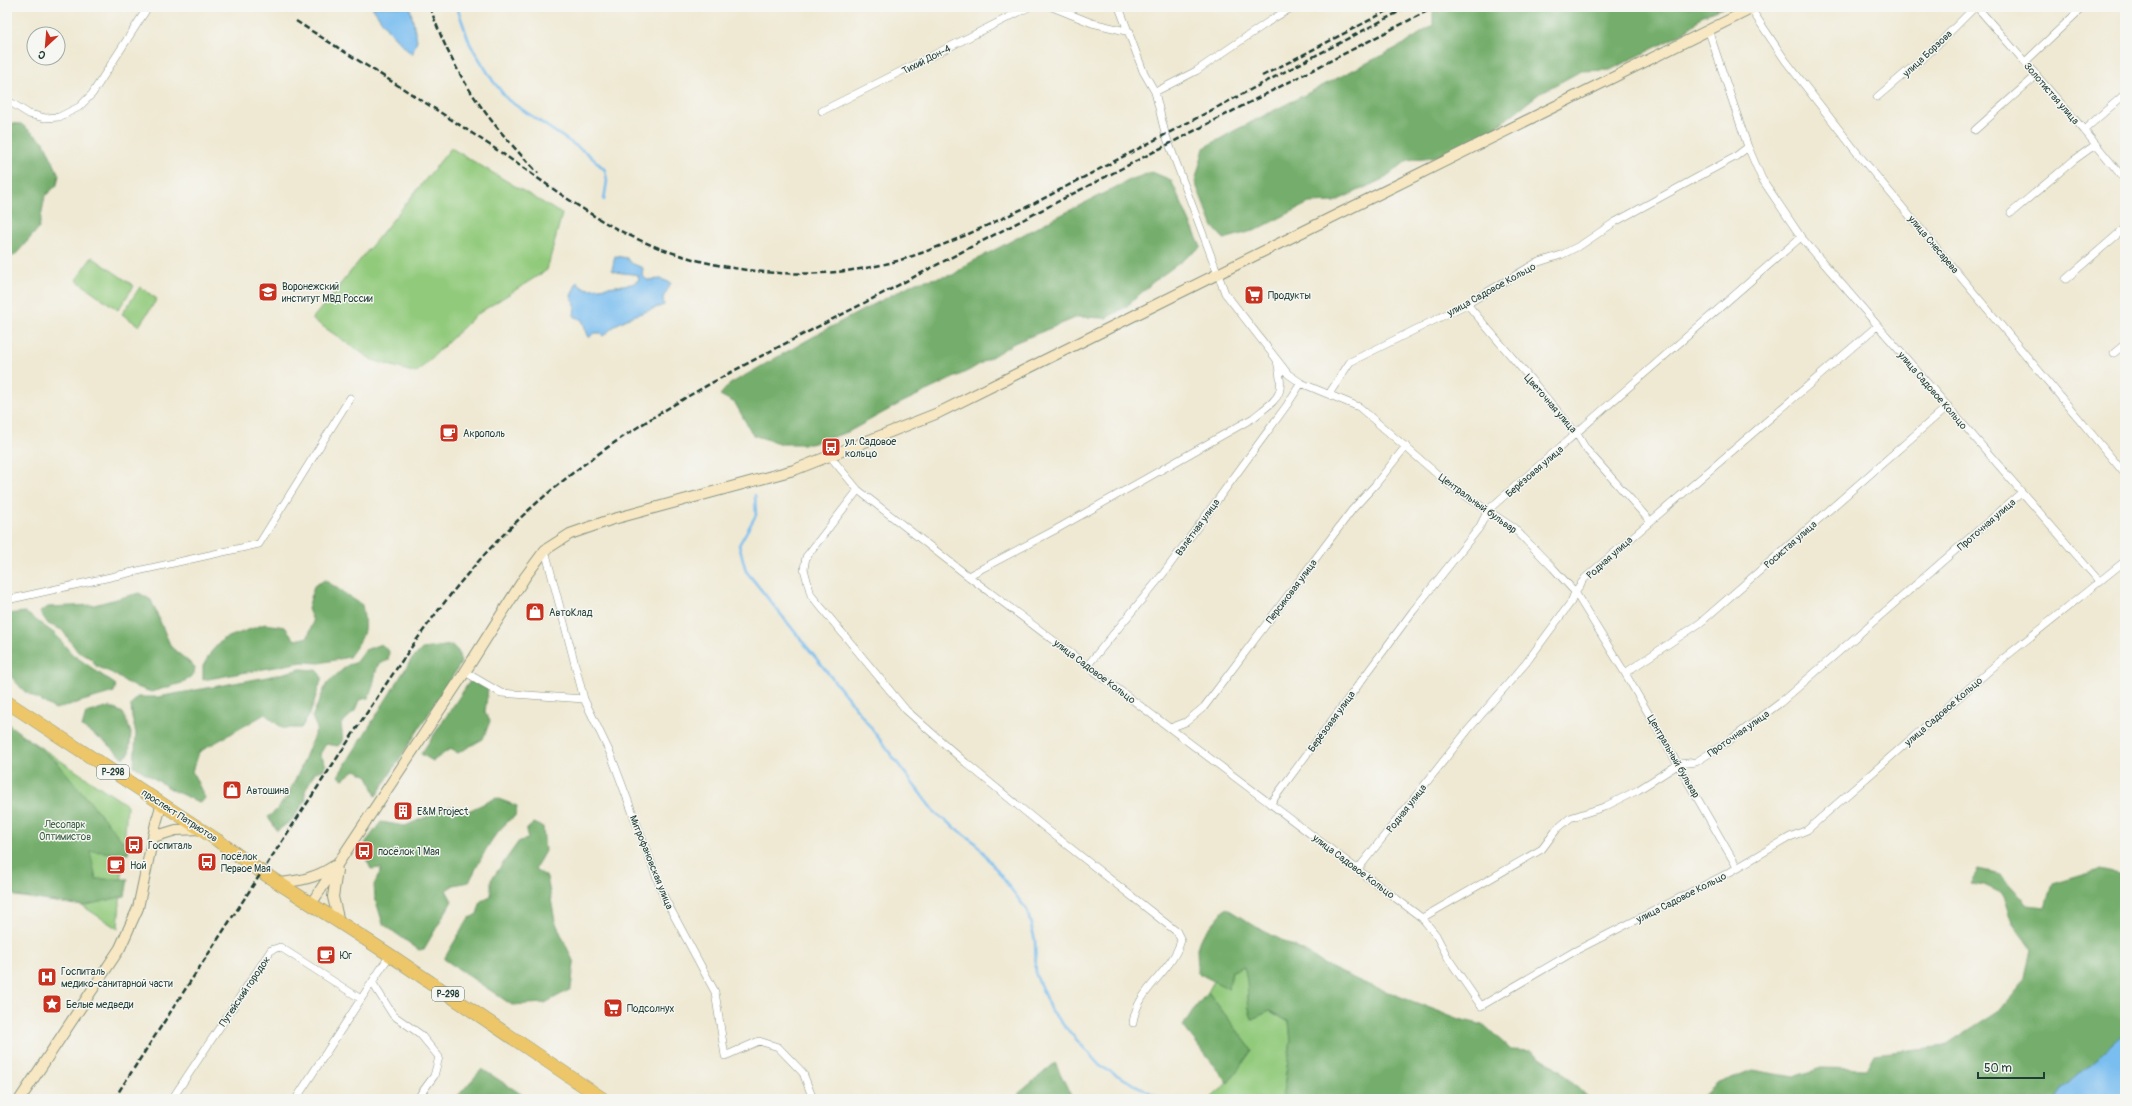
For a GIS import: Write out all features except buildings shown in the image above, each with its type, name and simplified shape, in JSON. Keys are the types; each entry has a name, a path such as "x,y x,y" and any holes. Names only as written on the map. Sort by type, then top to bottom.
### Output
{"highway":[{"name":"проспект Патриотов","path":"7,702 162,803 311,904"},
{"name":"Р-298","path":"311,904 390,955 603,1099"}],"street":[{"path":"7,100 29,114 46,118 59,117 80,107 92,94 148,7"},
{"name":"Тихий Дон-4","path":"822,111 1029,7"},
{"path":"1052,7 1092,23 1130,32"},
{"name":"Центральный бульвар","path":"1119,7 1130,32 1143,71 1155,92 1165,133 1225,293 1288,374 1301,383 1358,407 1406,446 1451,486 1514,528 1575,592 1625,672 1737,867"},
{"path":"1155,92 1196,71 1274,18 1293,7"},
{"name":"Золотистая улица","path":"1976,7 2084,130 2125,180"},
{"name":"улица Борзова","path":"1877,97 1930,52 1976,7"},
{"path":"2025,62 2083,7"},
{"path":"311,904 465,672 525,576 545,550 570,534 603,522 794,470 938,413 1708,29 1753,8"},
{"name":"улица Снесарева","path":"1753,8 1785,60 1858,154 2125,474"},
{"name":"улица Садовое Кольцо","path":"829,455 858,490 968,576 1422,918 1436,935 1448,958 1481,1006 1575,951 1730,872 1807,830 1999,662 2099,581 2021,493 1948,406 1801,237 1762,179 1748,147 1708,29"},
{"path":"1975,130 2037,76"},
{"path":"2084,130 2125,94"},
{"path":"2011,213 2074,160 2095,145"},
{"name":"улица Садовое Кольцо","path":"1329,394 1350,362 1467,304 1536,263 1561,255 1582,245 1615,222 1735,157 1748,147"},
{"path":"2066,279 2125,228"},
{"name":"Берёзовая улица","path":"1270,804 1404,624 1479,528 1488,510 1577,434 1801,237"},
{"name":"Цветочная улица","path":"1467,304 1577,434 1586,449 1650,520"},
{"name":"Родная улица","path":"1358,869 1468,730 1526,663 1572,602 1575,592 1585,578 1650,520 1877,326"},
{"path":"2114,353 2125,344"},
{"path":"968,576 1055,530 1253,418 1276,400 1281,391 1281,380 1276,360"},
{"name":"Взлётная улица","path":"1087,666 1163,574 1287,405 1301,383"},
{"path":"7,600 260,544 350,398"},
{"name":"Росистая улица","path":"1625,672 1700,623 1948,406"},
{"name":"Персиковая улица","path":"1170,728 1186,722 1204,707 1352,510 1375,485 1406,446"},
{"path":"858,490 806,557 804,569 811,595 906,710 966,763 1177,932 1181,940 1177,954 1143,995 1134,1010 1133,1023"},
{"name":"Проточная улица","path":"1422,918 1542,849 1557,829 1570,818 1604,807 1638,790 1679,764 1696,762 1730,740 1780,703 2021,493"},
{"name":"Митрофановская улица","path":"545,550 584,699 611,755 664,897 714,992 725,1056 759,1041 778,1047 803,1073 813,1099"},
{"path":"2099,581 2125,561"},
{"path":"465,672 501,693 584,699"},
{"path":"20,1099 120,948 138,908 162,803"},
{"path":"153,837 176,830 201,829"},
{"path":"278,883 305,880 315,877 339,862"},
{"path":"339,862 333,888 334,904 339,922"},
{"name":"Путейский городок","path":"172,1099 271,950 280,947 361,999"},
{"path":"296,1099 390,955"},
{"path":"372,982 393,1015 420,1034 439,1057 434,1076 417,1099"}],"green space":[{"path":"1438,7 1725,7 1701,16 1695,24 1678,36 1610,70 1581,71 1540,93 1495,128 1440,156 1408,160 1383,179 1334,202 1309,203 1256,230 1224,239 1213,227 1195,182 1204,148 1232,132 1404,44 1433,25 1433,10"},
{"path":"7,123 21,124 44,142 59,175 57,185 45,196 39,228 16,254 7,260"},
{"path":"451,148 562,214 547,270 476,315 416,373 372,360 312,319"},
{"path":"1152,172 1171,180 1201,247 1153,282 1126,307 1106,318 1078,317 1014,343 970,370 899,404 848,432 811,444 782,444 753,435 735,403 720,395 730,384 827,329 916,282 953,275 968,264 1045,223 1130,180"},
{"path":"92,257 134,286 118,310 76,280"},
{"path":"140,287 157,299 139,326 122,314"},
{"path":"325,580 362,605 364,621 363,633 349,657 320,663 302,662 203,680 203,666 211,652 223,639 265,624 285,627 295,640 308,637 313,621 308,609 314,586"},
{"path":"139,593 151,600 171,647 195,667 194,674 182,683 151,692 131,685 112,673 96,666 91,658 78,652 62,630 48,624 40,612 48,607 94,605"},
{"path":"25,612 55,634 72,654 116,685 114,692 55,709 24,691 7,672 7,614"},
{"path":"381,644 389,651 388,660 378,665 372,690 368,698 359,700 355,711 341,724 343,741 338,746 326,744 320,754 326,765 323,770 315,772 305,791 306,800 292,820 277,831 268,817 284,801 303,763 317,728 312,717 327,683 348,665 355,663 365,650"},
{"path":"452,645 458,651 461,663 376,796 368,776 355,770 343,779 338,776 411,660 422,649"},
{"path":"301,669 317,670 322,678 310,714 301,728 282,728 265,714 199,752 192,771 205,798 201,803 174,791 134,766 136,733 132,718 131,705 137,697 158,697 267,677"},
{"path":"470,681 488,689 485,712 490,721 483,739 458,753 450,749 433,761 421,754"},
{"path":"110,707 123,713 131,733 129,754 123,758 108,744 82,727 86,713"},
{"name":"Лесопарк Оптимистов","path":"7,723 57,762 129,849 128,854 90,851 96,879 128,879 125,896 83,906 15,896 7,871"},
{"name":"Лесопарк Оптимистов","path":"7,725 127,805 118,929 7,857"},
{"path":"496,798 517,806 515,816 493,838 469,882 454,885 446,890 452,901 424,949 419,950 383,924 375,898 374,885 382,868 371,869 362,851 366,842 381,822 405,826 451,806 464,813"},
{"path":"534,823 543,827 545,851 535,869 547,877 555,921 574,963 571,989 545,1003 512,1005 444,959 468,919 477,914 481,901 491,897 491,880 519,841 528,839 526,830"},
{"path":"1978,870 2001,875 2028,905 2046,907 2053,884 2100,870 2125,875 2125,1033 2064,1087 2056,1099 1700,1099 1716,1084 1752,1070 1794,1077 1821,1068 1866,1069 1874,1054 1944,1046 2001,1009 2024,982 2031,948 2012,923 2002,893 1985,885 1970,883"},
{"path":"1226,908 1258,928 1309,954 1325,965 1364,983 1459,1019 1484,1025 1511,1050 1532,1051 1561,1071 1590,1099 1282,1099 1291,1041 1289,1022 1270,1011 1252,1019 1244,967 1232,971 1229,989 1198,973 1197,948 1200,939"},
{"path":"1245,967 1249,1006 1252,1019 1270,1011 1289,1022 1291,1041 1282,1099 1210,1099 1228,1083 1252,1050 1208,992 1214,981 1229,989 1232,971"},
{"path":"1208,992 1252,1050 1228,1083 1183,1026 1193,1010"},
{"path":"1055,1063 1073,1099 1026,1099 1018,1094"},
{"path":"482,1069 529,1099 455,1099"}],"water":[{"path":"372,7 410,7 417,40 412,55 388,30"},
{"path":"615,256 627,258 631,263 643,268 642,275 647,280 661,279 671,283 663,298 664,305 633,316 617,324 603,336 601,333 594,333 589,338 582,320 574,316 575,305 571,296 577,282 583,288 591,289 632,284 639,280 638,275 612,270"},
{"path":"2125,1033 2125,1099 2056,1099 2064,1087"}],"waterway":[{"path":"457,7 470,44 493,81 508,100 588,154 605,170 607,181 604,200"},
{"path":"755,495 756,515 739,545 746,571 856,708 935,813 977,844 1027,910 1035,940 1036,975 1051,1011 1100,1066 1162,1099"}],"railway":[{"path":"430,7 439,32 450,55 474,96 503,135 538,173"},
{"path":"1262,76 1395,7"},
{"path":"296,21 447,117 578,206 606,223 639,240 674,253 710,263 748,270 786,273 823,273 861,269 897,261 932,249 983,228 1033,204 1408,7"},
{"path":"114,1099 309,800 416,641 437,612 482,558 506,532 548,493 593,457 641,425 740,367 1435,7"}],"place":[{"name":"Воронежский институт МВД России","path":"268,292"},
{"name":"Продукты","path":"1254,295"},
{"name":"Акрополь","path":"449,433"},
{"name":"ул. Садовое кольцо","path":"831,447"},
{"name":"АвтоКлад","path":"535,612"},
{"name":"Автошина","path":"232,790"},
{"name":"E&M Project","path":"403,811"},
{"name":"Госпиталь","path":"134,845"},
{"name":"посёлок 1 Мая","path":"364,851"},
{"name":"посёлок Первое Мая","path":"207,862"},
{"name":"Ной","path":"116,865"},
{"name":"Юг","path":"326,955"},
{"name":"Госпиталь медико-санитарной части","path":"47,977"},
{"name":"Белые медведи","path":"52,1004"},
{"name":"Подсолнух","path":"613,1008"}]}
